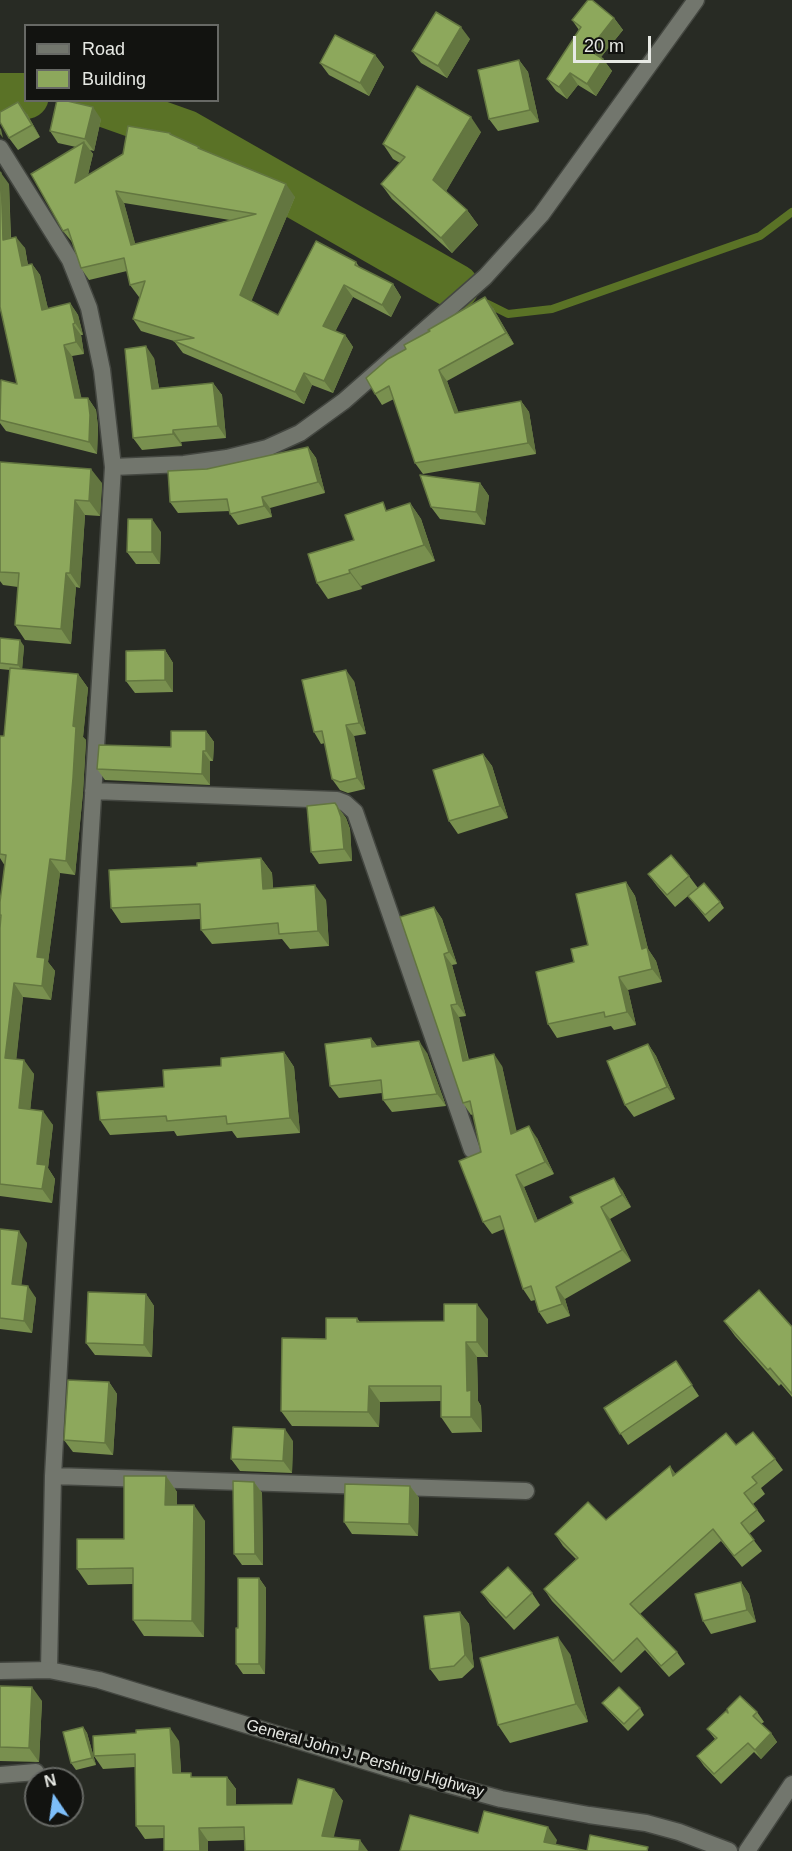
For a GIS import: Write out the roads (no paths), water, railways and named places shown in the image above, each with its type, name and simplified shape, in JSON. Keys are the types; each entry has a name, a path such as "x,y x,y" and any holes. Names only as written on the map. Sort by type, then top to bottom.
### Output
{"street":[{"path":"113,467 184,464 227,458 267,448 300,433 344,401 485,277 541,215 696,0"},
{"path":"0,148 70,260 89,308 102,370 113,467 53,1476 49,1670"},
{"path":"93,791 337,800 351,807 355,812 472,1150"},
{"path":"53,1476 526,1491"},
{"name":"General John J. Pershing Highway","path":"0,1671 49,1670 99,1680 380,1765 501,1798 645,1823 679,1832 729,1851"},
{"path":"0,1775 24,1773"},
{"path":"747,1851 792,1784"}],"waterway":[{"path":"0,96 24,96"},
{"path":"99,102 186,133 456,287"},
{"path":"488,304 508,314 552,309 760,236 792,212"}]}
